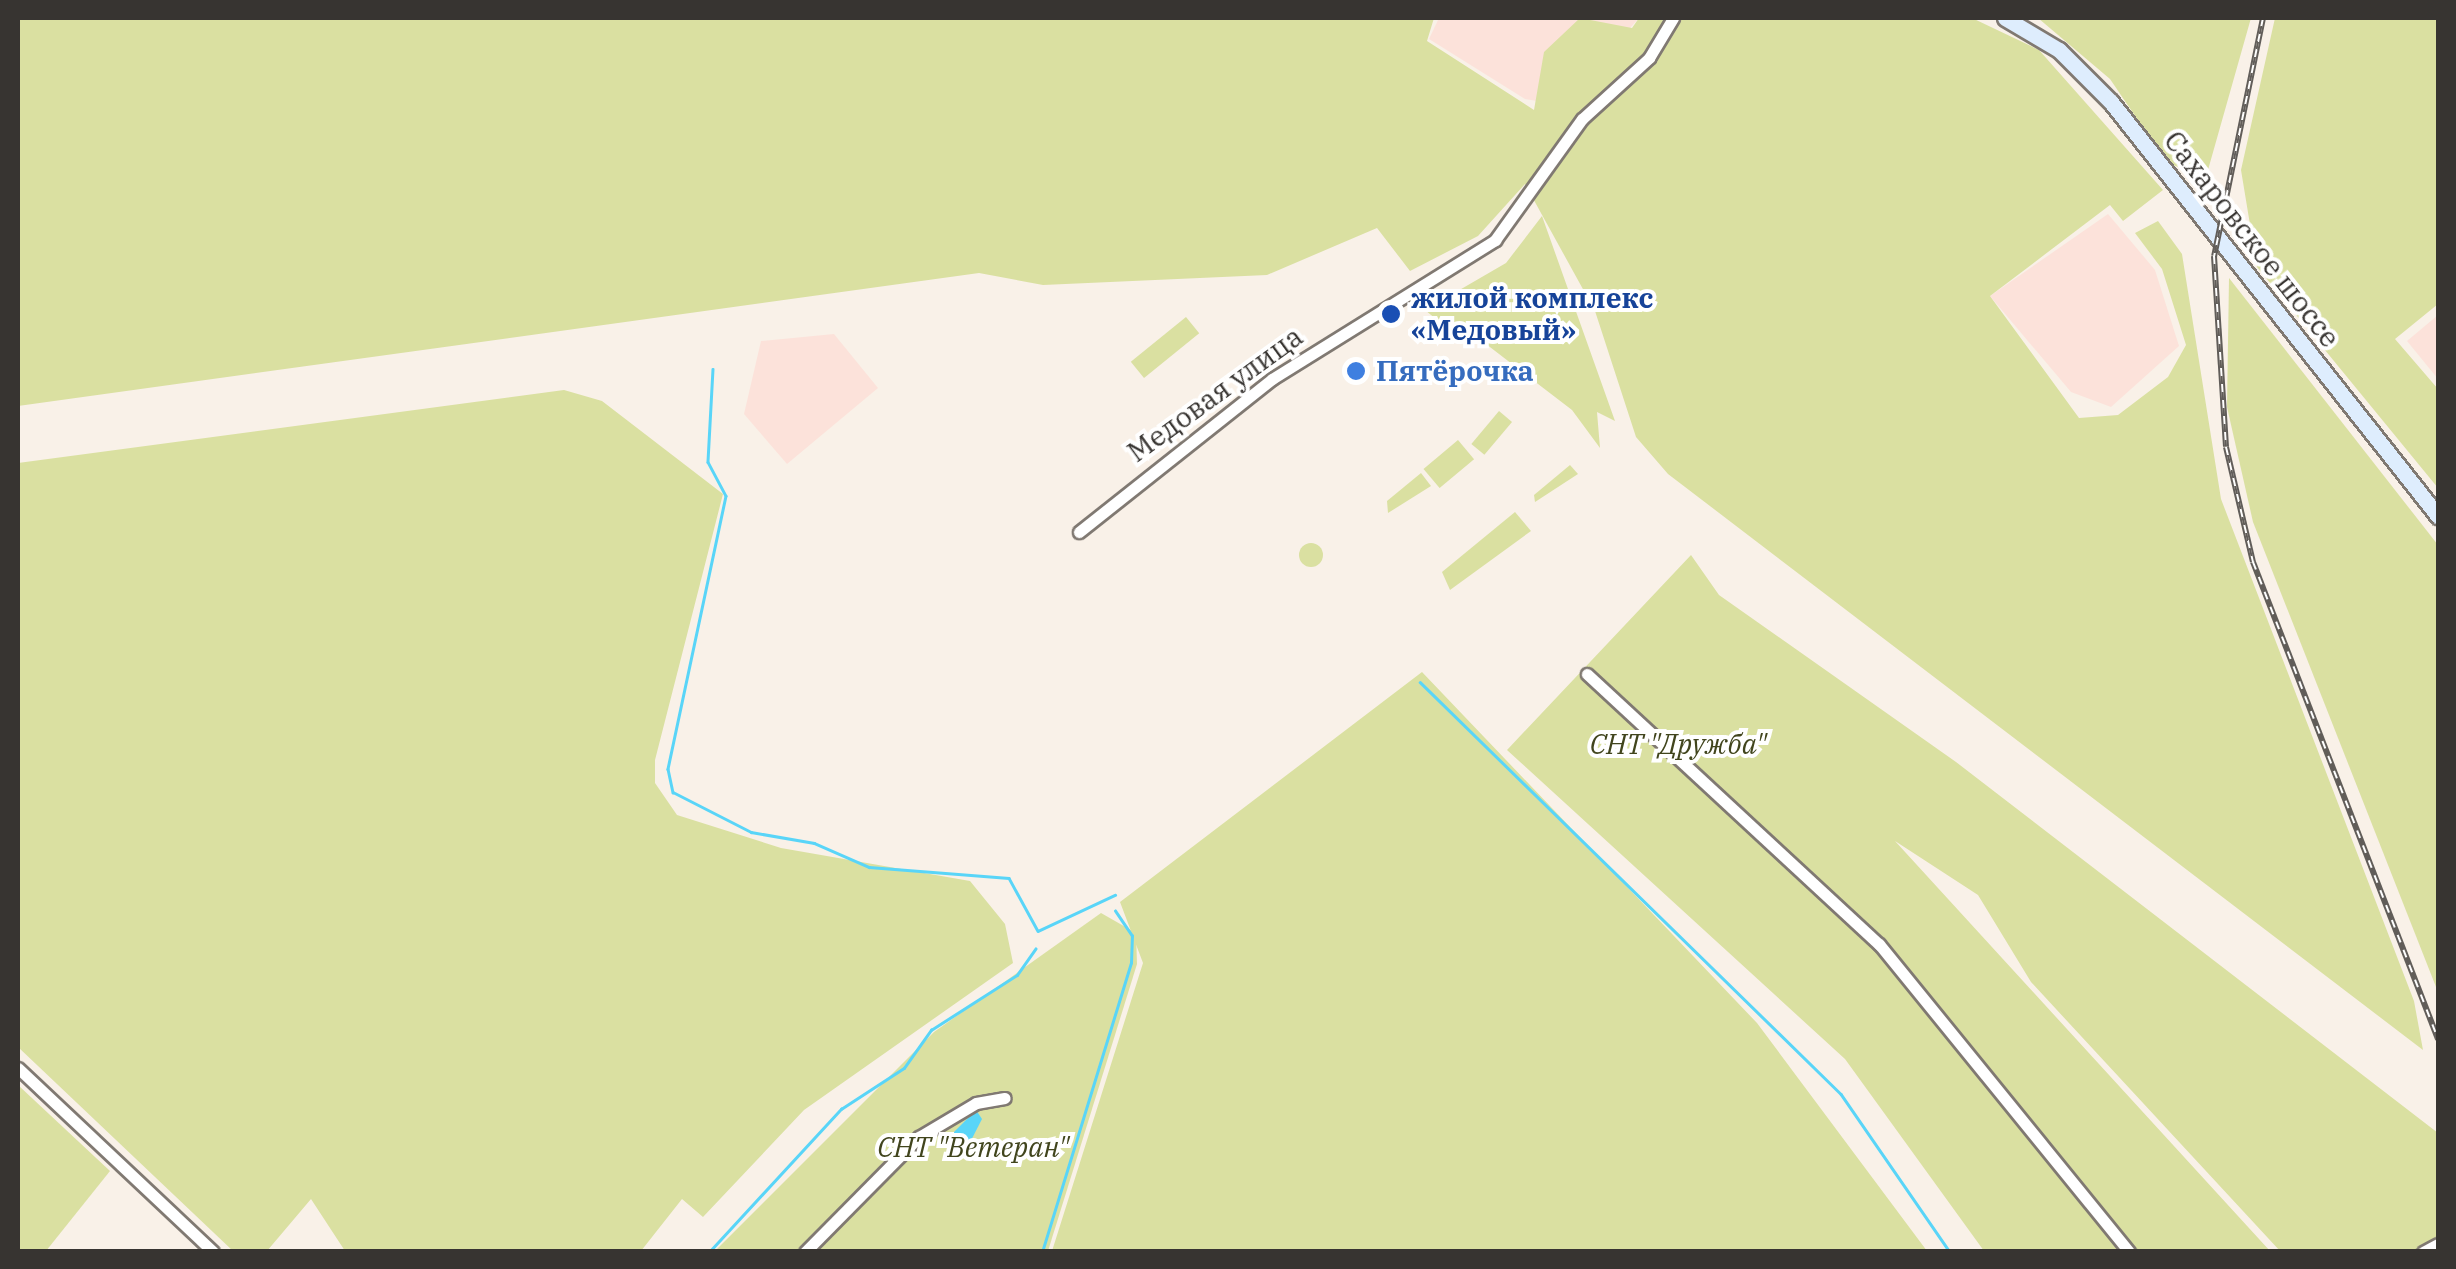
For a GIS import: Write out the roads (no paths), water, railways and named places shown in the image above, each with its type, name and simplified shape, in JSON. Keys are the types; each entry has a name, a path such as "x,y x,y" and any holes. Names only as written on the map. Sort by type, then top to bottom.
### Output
{"main road":[{"name":"Сахаровское шоссе","path":"2005,18 2059,50 2111,102 2438,516"}],"street":[{"name":"Медовая улица","path":"1079,532 1234,406 1512,224 1582,119 1649,58 1673,18"},
{"path":"1587,674 1869,933 2129,1252"},
{"path":"18,1068 213,1252"},
{"path":"805,1252 920,1137 976,1103 1005,1098"},
{"path":"2424,1252 2438,1244"}],"water":[{"path":"976,1110 982,1119 962,1158 949,1137"}],"waterway":[{"path":"713,369 708,462 726,496 668,769 673,792 751,832 814,843 869,867 1009,878 1038,931 1115,895"},
{"path":"1420,682 1841,1094 1950,1252"},
{"path":"1042,1252 1131,963 1132,936 1115,911"},
{"path":"709,1252 841,1109 904,1068 931,1030 1017,975 1035,949"}],"railway":[{"path":"2263,18 2214,256 2226,447 2253,562 2438,1039"}],"place":[{"name":"жилой комплекс «Медовый»","path":"1391,314"},
{"name":"Пятёрочка","path":"1356,371"}],"park label":[{"name":"СНТ \"Дружба\"","path":"1678,744"},
{"name":"СНТ \"Ветеран\"","path":"973,1147"}]}
